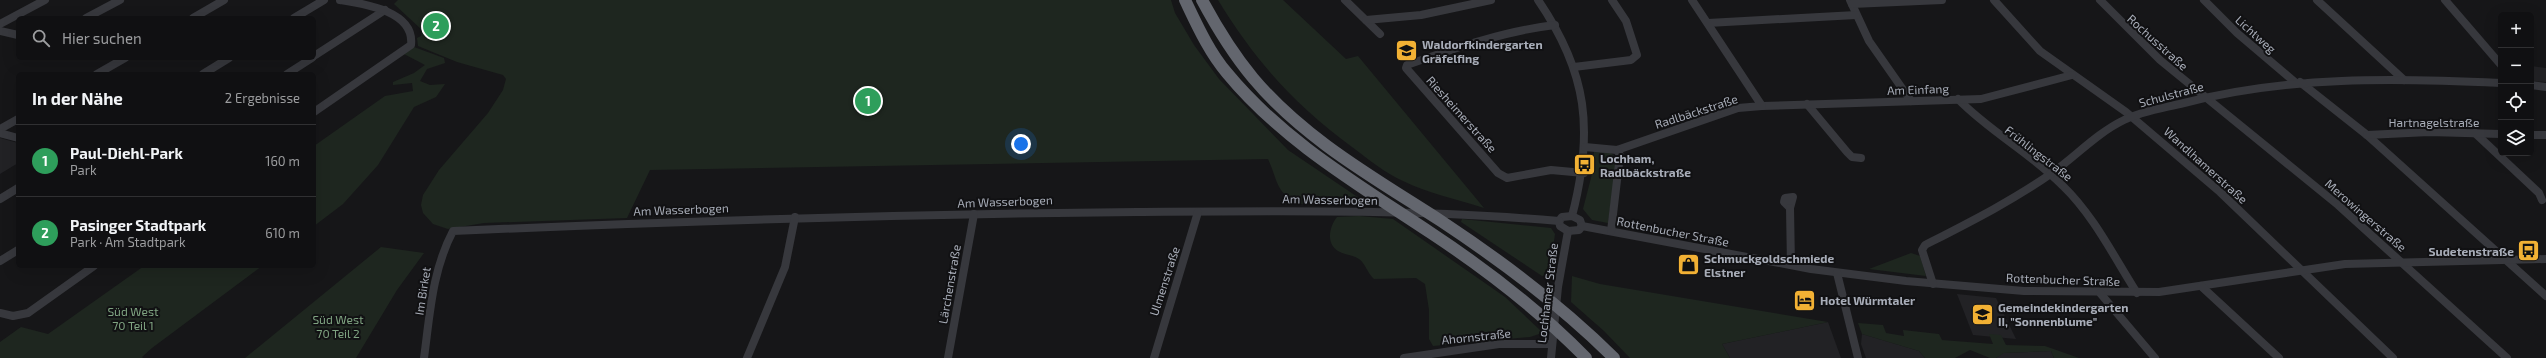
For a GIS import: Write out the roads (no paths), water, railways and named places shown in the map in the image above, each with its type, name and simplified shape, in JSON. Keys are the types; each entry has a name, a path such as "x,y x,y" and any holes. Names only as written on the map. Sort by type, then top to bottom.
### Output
{"highway":[{"path":"1185,0 1200,33 1226,72 1247,97 1293,140 1330,168 1461,253 1521,298 1586,358"},
{"path":"1202,0 1216,28 1244,68 1280,108 1310,134 1348,163 1509,268 1592,335 1614,358"}],"street":[{"path":"0,24 45,0"},
{"path":"90,16 120,0"},
{"path":"197,16 224,0"},
{"path":"297,16 324,0"},
{"path":"316,111 411,45 412,36 408,28 399,17 385,10 340,0"},
{"path":"1345,0 1380,34"},
{"path":"1366,20 1421,15 1491,0"},
{"path":"1538,0 1555,25 1574,67 1585,113 1584,173 1572,216"},
{"path":"1574,67 1631,60 1637,55 1626,21 1612,0"},
{"name":"Radlbäckstraße","path":"1585,147 1617,150 1738,108 1762,106 1692,0"},
{"path":"1911,101 1880,59 1851,2 1942,0"},
{"name":"Wandlhamerstraße","path":"1994,0 2018,29 2040,51 2132,117 2214,187 2394,358"},
{"name":"Rochusstraße","path":"2100,0 2143,44 2205,97"},
{"name":"Lichtweg","path":"2204,0 2237,33 2298,82"},
{"path":"2317,0 2404,80"},
{"path":"2446,0 2498,61"},
{"path":"316,55 385,10"},
{"path":"1708,23 1856,14"},
{"name":"Riesheimerstraße","path":"1555,25 1512,32 1427,58 1407,65 1406,68 1498,173 1507,178 1551,170 1584,173"},
{"path":"0,31 16,35"},
{"path":"100,72 121,60"},
{"path":"206,72 226,60"},
{"path":"290,72 308,60"},
{"name":"Am Einfang","path":"1762,106 1981,99 2072,75"},
{"name":"Schulstraße","path":"1933,284 1922,250 1925,245 2050,175 2110,128 2132,117 2205,97 2249,88 2298,82 2373,78 2498,83"},
{"path":"2298,82 2367,135 2504,260 2546,296"},
{"path":"2534,85 2546,87"},
{"name":"Merowingerstraße","path":"2205,97 2338,205 2507,358"},
{"name":"Frühlingstraße","path":"1958,99 1995,134 2064,186 2081,206 2137,293"},
{"path":"1807,104 1847,152 1852,157 1861,158"},
{"path":"0,129 16,120"},
{"path":"0,133 16,137"},
{"path":"2475,133 2539,193 2542,200"},
{"name":"Hartnagelstraße","path":"2367,135 2498,134"},
{"path":"2534,134 2546,135"},
{"path":"1611,232 1620,155 1617,150"},
{"path":"0,199 16,189"},
{"path":"1790,208 1791,265"},
{"name":"Am Wasserbogen","path":"453,231 795,217 1119,211 1198,212 1358,210 1468,213 1558,221"},
{"name":"Ulmenstraße","path":"1154,358 1198,212"},
{"name":"Lärchenstraße","path":"948,358 974,214"},
{"path":"1572,216 1580,220 1582,226 1579,230 1568,231 1560,226 1558,221 1562,217 1572,216"},
{"path":"747,358 785,267 795,217"},
{"name":"Rottenbucher Straße","path":"1582,226 1837,273 1933,284 2024,291 2137,293 2201,286 2302,269 2345,264 2546,260"},
{"name":"Im Birket","path":"424,358 438,266 442,251 453,231"},
{"name":"Lochhamer Straße","path":"1551,358 1550,345 1568,231"},
{"path":"0,261 16,251"},
{"path":"0,313 12,316 28,313 91,268"},
{"path":"1837,273 1858,358"},
{"path":"2201,286 2279,358"},
{"path":"2100,292 2155,358"},
{"name":"Ahornstraße","path":"1404,358 1510,343 1550,345"}],"place":[{"name":"Pasinger Stadtpark","path":"436,26"},
{"name":"Waldorfkindergarten Gräfelfing","path":"1406,51"},
{"name":"Paul-Diehl-Park","path":"868,101"},
{"name":"Lochham, Radlbäckstraße","path":"1584,165"},
{"name":"Sudetenstraße","path":"2529,251"},
{"name":"Schmuckgoldschmiede Elstner","path":"1688,265"},
{"name":"Hotel Würmtaler","path":"1804,300"},
{"name":"Gemeindekindergarten II, \"Sonnenblume\"","path":"1983,314"}],"park label":[{"name":"Süd West 70 Teil 1","path":"133,318"},
{"name":"Süd West 70 Teil 2","path":"338,326"}]}
